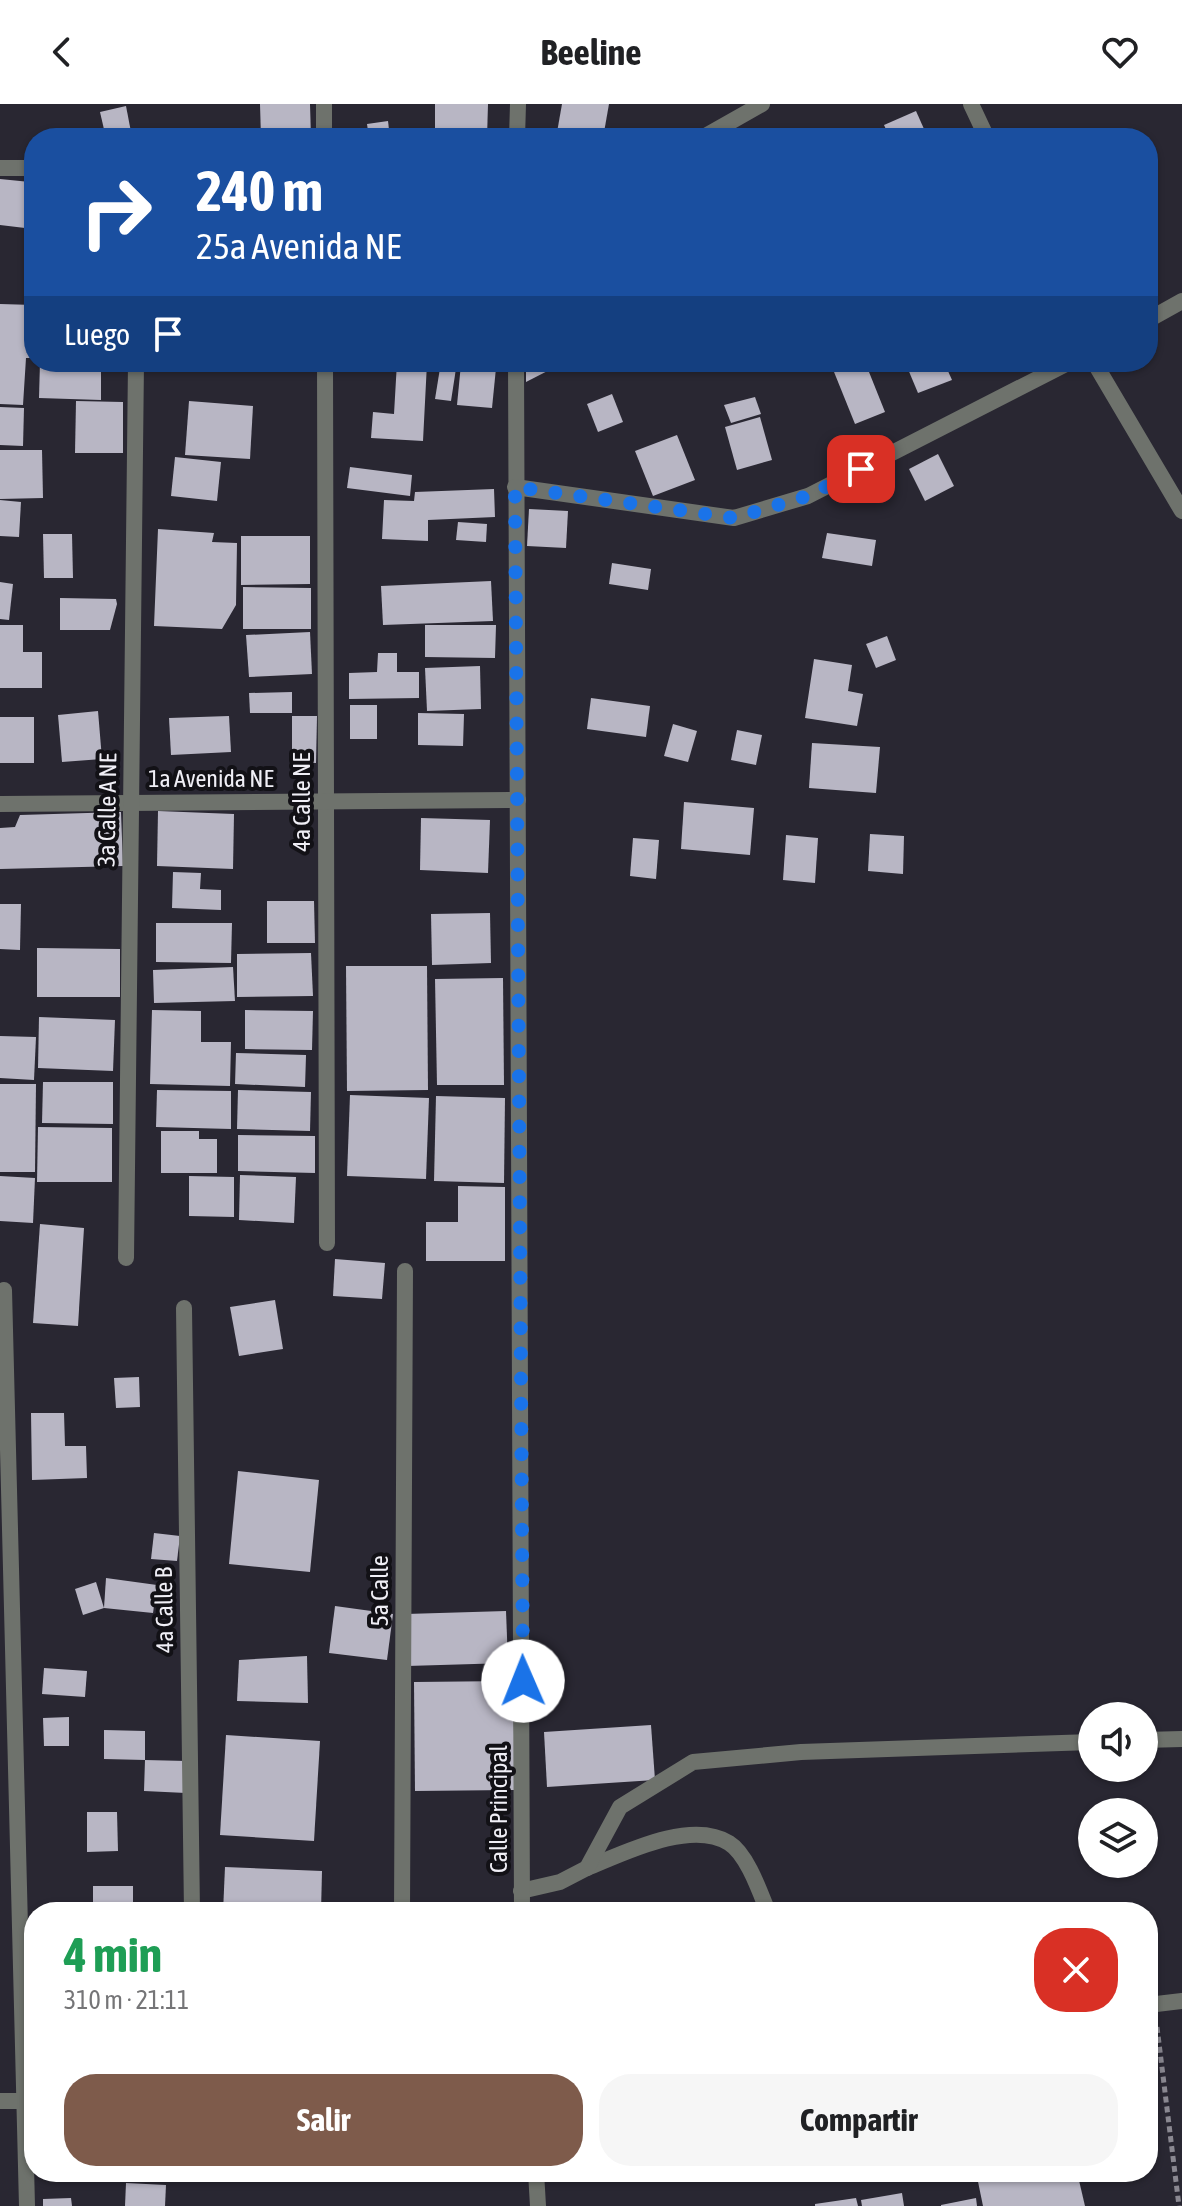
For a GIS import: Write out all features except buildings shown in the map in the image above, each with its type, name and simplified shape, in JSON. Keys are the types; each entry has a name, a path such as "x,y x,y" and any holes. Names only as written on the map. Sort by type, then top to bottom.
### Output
{"street":[{"path":"324,104 324,128"},
{"path":"517,128 518,104"},
{"path":"720,128 762,104"},
{"path":"971,104 982,128"},
{"path":"0,168 24,168"},
{"path":"1158,314 1182,301"},
{"name":"3a Calle A NE","path":"126,1258 136,372"},
{"name":"4a Calle NE","path":"325,372 327,1243"},
{"name":"Calle Principal","path":"516,372 522,1902"},
{"path":"515,487 734,518 808,496 1050,372"},
{"path":"1100,372 1182,511"},
{"name":"1a Avenida NE","path":"0,804 518,800"},
{"name":"5a Calle","path":"402,1902 405,1271"},
{"path":"4,1290 24,1939"},
{"name":"4a Calle B","path":"184,1308 192,1902"},
{"path":"1158,1740 1182,1739"},
{"path":"587,1868 620,1807 693,1762 801,1752 1078,1742"},
{"path":"521,1891 560,1882 649,1843 705,1833 731,1844 755,1877 764,1902"},
{"path":"1158,2005 1182,2001"},
{"path":"0,2101 24,2101"},
{"path":"27,2182 27,2206"},
{"path":"537,2182 538,2206"}],"path":[{"path":"1158,2050 1179,2206"}],"route":[{"path":"523,1681 515,487 734,518 808,496 861,469"}]}
